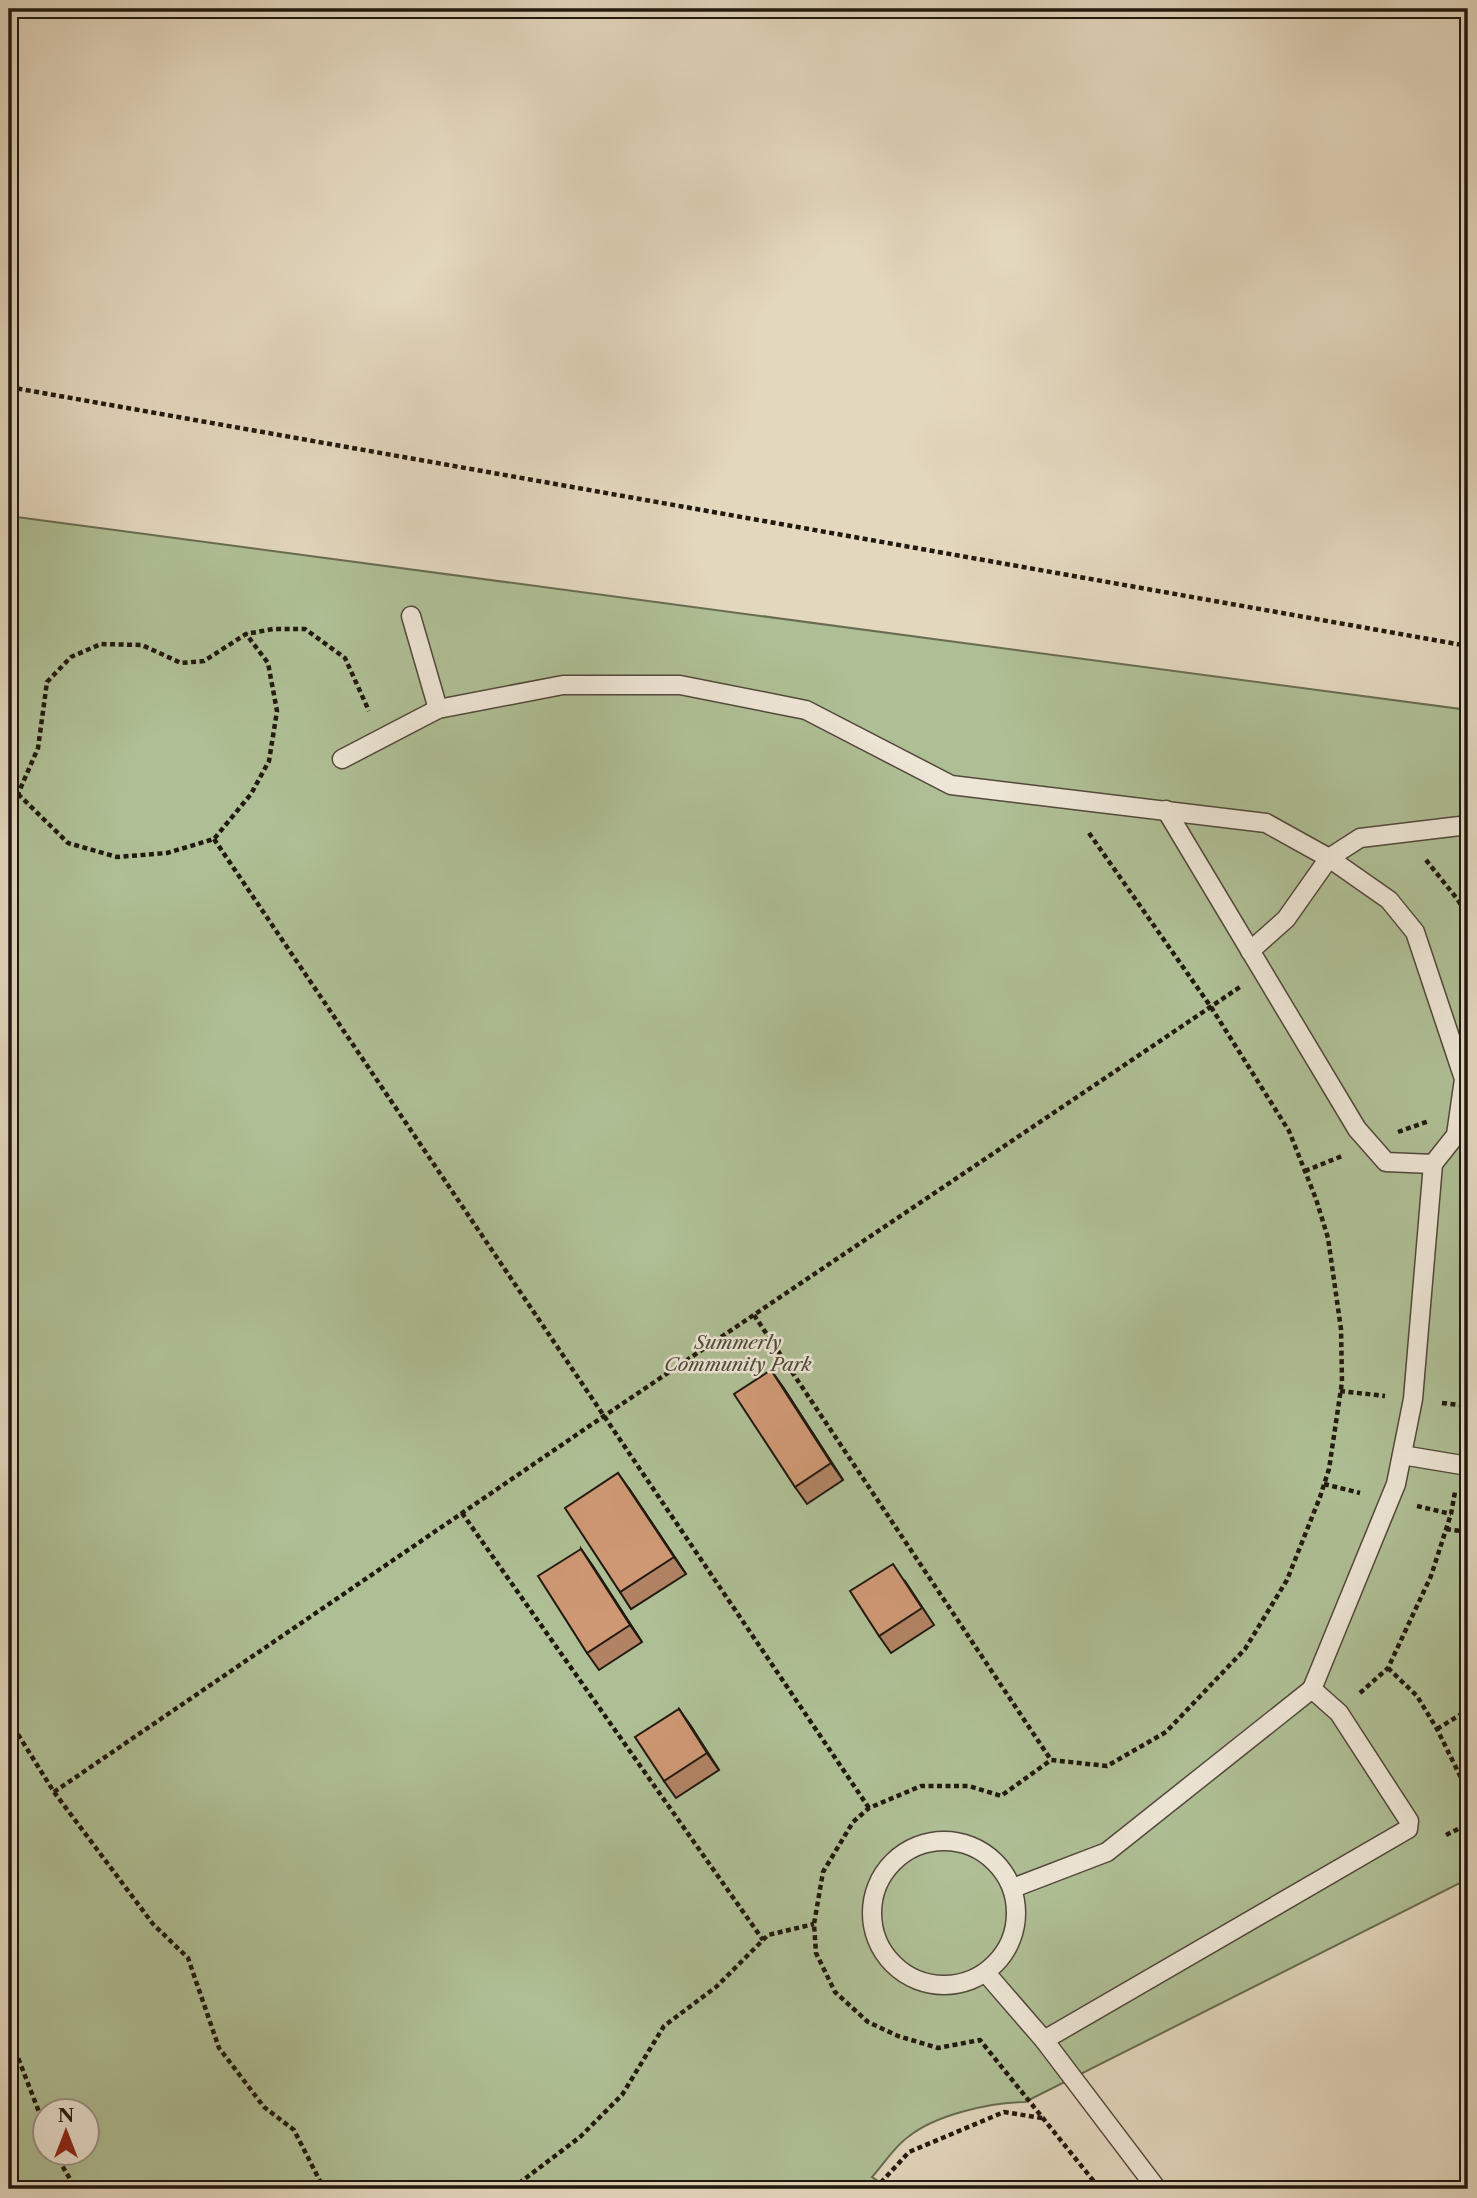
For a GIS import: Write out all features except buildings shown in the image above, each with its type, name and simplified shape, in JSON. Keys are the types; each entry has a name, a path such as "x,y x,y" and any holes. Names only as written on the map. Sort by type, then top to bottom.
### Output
{"lane":[{"path":"411,617 438,709"},
{"path":"342,760 438,709 563,685 680,685 806,710 951,785 1266,823 1329,858 1389,900 1415,932 1464,1079 1457,1135 1433,1164 1413,1399 1396,1484 1312,1689 1107,1852 1013,1888"},
{"path":"1166,810 1357,1129 1386,1162 1433,1164"},
{"path":"1250,951 1286,919 1329,858 1360,838 1468,825"},
{"path":"1402,1455 1464,1466"},
{"path":"1044,2040 1408,1829 1409,1821 1339,1713 1312,1689"},
{"path":"937,1841 961,1842 983,1851 1001,1867 1013,1888 1017,1911 1014,1935 1003,1956 986,1973 965,1983 941,1986 917,1980 897,1968 881,1950 873,1927 872,1903 878,1880 893,1861 913,1847 937,1841"},
{"path":"986,1973 1044,2040 1157,2189"}],"path":[{"path":"9,387 1468,646"},
{"path":"9,800 18,794 38,748 47,682 71,657 101,644 142,645 181,663 204,662 246,634 273,629 305,629 345,658 382,740"},
{"path":"18,794 68,843 117,857 167,853 214,839 251,794 269,761 277,711 268,663 246,634"},
{"path":"1085,827 1211,1007 1289,1131 1316,1199 1328,1238 1341,1329 1342,1382 1329,1469 1287,1580 1245,1649 1166,1732 1107,1766 1051,1760 1001,1796 968,1786 921,1786 869,1808 853,1822 823,1872 814,1924 817,1953 835,1992 868,2022 898,2036 938,2048 980,2040 1100,2189"},
{"path":"1404,833 1458,900 1468,918"},
{"path":"214,839 869,1808"},
{"path":"54,1792 604,1416 1237,990"},
{"path":"754,1315 1051,1760"},
{"path":"1339,1713 1388,1668 1431,1576 1464,1466 1468,1414"},
{"path":"462,1513 763,1940"},
{"path":"1446,1529 1468,1532"},
{"path":"1388,1668 1417,1696 1437,1729 1468,1792"},
{"path":"1437,1729 1468,1710"},
{"path":"9,1720 54,1792 153,1924 188,1958 219,2048 264,2107 294,2130 324,2189"},
{"path":"1446,1835 1468,1824"},
{"path":"486,2189 513,2188 580,2137 622,2095 664,2026 716,1987 768,1935 814,1924"},
{"path":"9,2026 10,2037 33,2096"},
{"path":"875,2189 909,2152 1004,2112 1043,2118"},
{"path":"62,2166 76,2189"}],"green space":[{"name":"Summerly Community Park","path":"9,516 1468,710 1468,1879 1025,2102 996,2104 964,2111 919,2129 898,2146 872,2177 890,2189 9,2189"}]}
